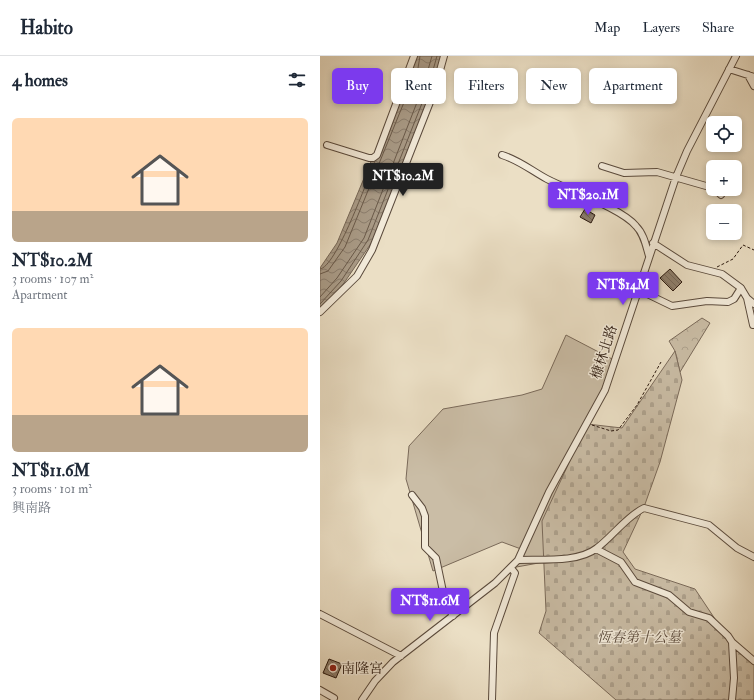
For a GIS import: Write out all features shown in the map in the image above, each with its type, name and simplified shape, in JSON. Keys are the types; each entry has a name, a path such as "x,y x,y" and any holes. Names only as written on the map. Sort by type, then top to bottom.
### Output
{"street":[{"path":"327,144 369,158 373,158 377,155 414,56"},
{"path":"320,312 357,276 372,250 434,92 444,56"},
{"name":"槺林北路","path":"362,700 375,681 401,656 453,616 511,568 518,560 549,492 604,390 676,177 687,151 736,56"},
{"path":"730,69 751,76 754,86"},
{"path":"502,155 516,159 546,179 623,214 641,233 649,256"},
{"path":"602,166 624,173 657,172 706,186"},
{"path":"653,243 687,265 722,274 741,288 754,304"},
{"path":"637,289 672,306 707,301 728,302 734,299 741,288"},
{"path":"748,298 753,326"},
{"path":"412,495 424,512 425,547 436,558 445,601 453,616"},
{"path":"518,560 569,558 586,554 596,549 633,515 644,508 709,525 737,548 754,557"},
{"path":"596,549 621,562 633,579 640,585 669,595 689,612 714,621 732,642 754,662"},
{"path":"492,700 494,633 515,573 511,568"},
{"path":"320,614 401,656"},
{"path":"732,642 733,697"},
{"path":"320,690 334,698"}],"path":[{"path":"710,272 733,259 743,245 754,250"},
{"path":"587,424 611,431 618,430 637,405 661,362"}],"green space":[{"path":"702,318 710,323 680,372 675,351 669,341"},
{"path":"566,335 614,360 587,424 544,562 511,568 521,549 502,542 433,571 406,479 409,446 443,409 522,395 542,389"},
{"name":"恆春第十公墓","path":"675,351 682,380 660,462 644,507 623,552 635,569 695,589 731,643 754,662 754,700 616,700 539,633 546,611 542,521 587,424 622,428"}],"water":[{"path":"411,56 441,56 438,68 407,68"},
{"path":"393,104 426,104 372,242 344,283 320,309 320,268 337,243"}],"building":[{"path":"585,209 595,215 591,223 580,217"},
{"path":"670,269 682,282 673,291 660,278"},
{"name":"南隆宮","path":"329,659 342,664 336,678 323,673"}],"place":[{"name":"南隆宮","path":"333,668"}]}
